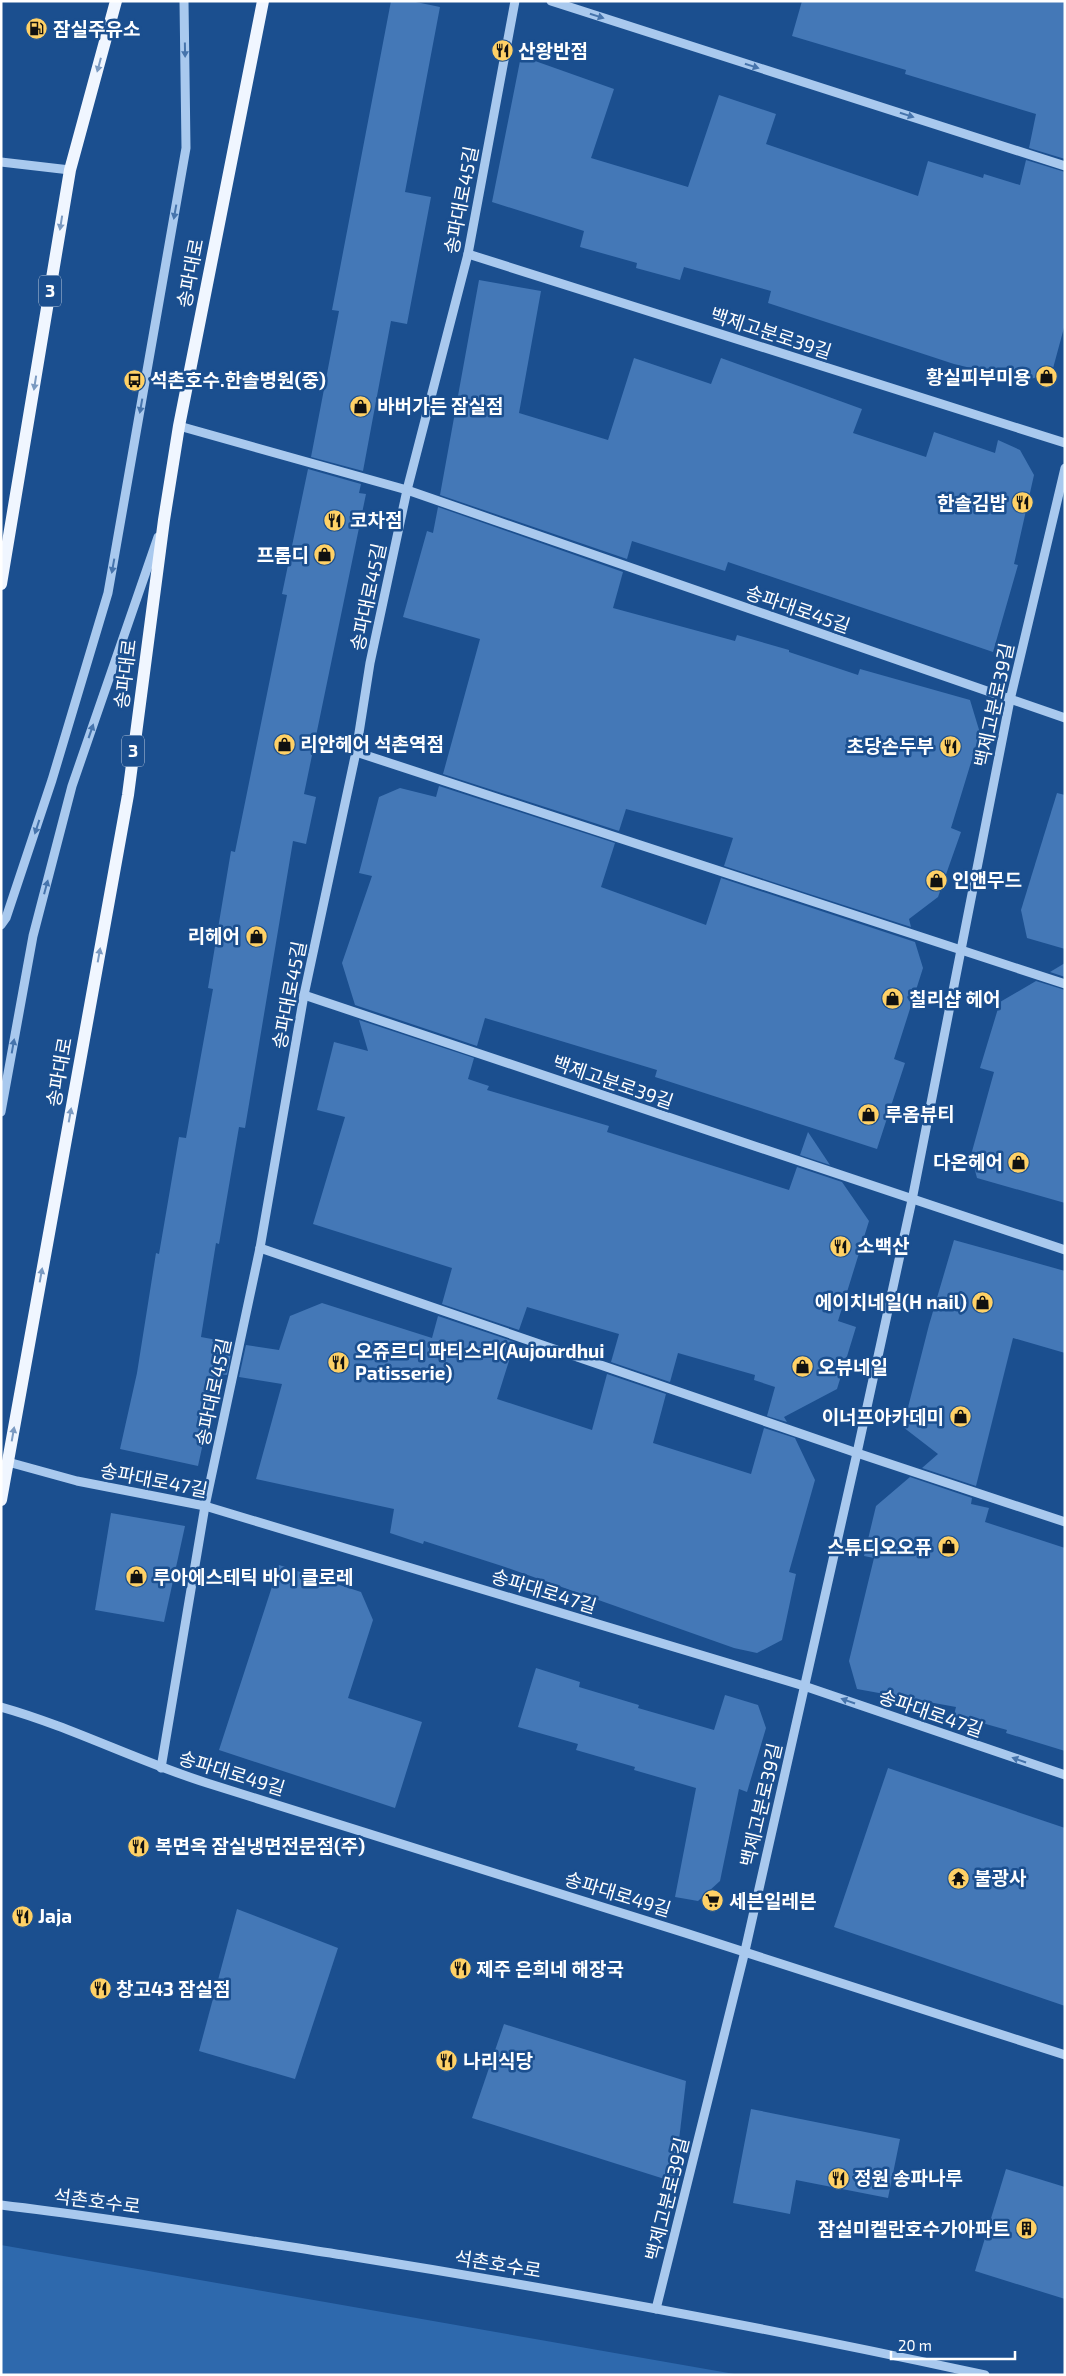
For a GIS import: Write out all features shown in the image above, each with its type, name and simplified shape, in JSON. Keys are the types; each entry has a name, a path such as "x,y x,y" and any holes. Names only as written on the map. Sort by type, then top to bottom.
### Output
{"main road":[{"name":"3","path":"1,584 70,170 116,1"},
{"name":"송파대로","path":"1,1500 128,795 164,520 179,426 263,1"}],"street":[{"path":"1,925 6,918 52,780 108,592 186,148 184,1"},
{"name":"송파대로45길","path":"205,1506 260,1248 304,995 356,752 370,663 407,490 468,254 515,1"},
{"path":"551,1 1065,166"},
{"path":"1,162 70,170"},
{"name":"백제고분로39길","path":"468,254 1065,443"},
{"name":"송파대로45길","path":"179,426 407,490 1065,718"},
{"name":"백제고분로39길","path":"656,2309 745,1951 857,1453 912,1200 1010,700 1065,468"},
{"path":"1,1112 33,936 72,786 164,520"},
{"path":"356,752 1065,984"},
{"name":"백제고분로39길","path":"304,995 1065,1250"},
{"path":"260,1248 857,1453 1065,1522"},
{"name":"송파대로47길","path":"8,1462 77,1481 205,1506 804,1686 1065,1776"},
{"name":"송파대로49길","path":"161,1768 205,1506"},
{"name":"송파대로49길","path":"1,1707 43,1719 161,1768 745,1951 1065,2055"},
{"name":"석촌호수로","path":"1,2205 114,2218 540,2287 820,2339 985,2375"}],"shaded area":[{"path":"1,2245 740,2375 1,2375"}],"building":[{"path":"391,1 411,1 440,7 405,192 431,197 407,324 391,321 363,471 311,457 339,311 332,310"},
{"path":"802,1 1065,1 1065,159 1029,148 1036,114 905,74 906,70 792,36"},
{"path":"521,56 614,89 591,158 688,187 719,95 776,114 766,144 918,196 928,161 983,178 984,174 1020,185 1026,160 1065,172 1065,324 1052,372 1025,381 954,364 768,303 771,291 684,267 680,280 636,268 637,263 580,247 584,231 492,202"},
{"path":"479,280 541,291 519,413 608,440 634,358 711,384 721,358 862,409 853,433 926,457 934,432 995,453 998,440 1020,450 1034,475 1014,564 1018,565 993,652 728,562 725,571 632,541 627,559 440,495"},
{"path":"308,469 361,484 359,493 366,494 304,794 316,797 306,844 293,841 245,1128 239,1127 219,1244 216,1243 201,1337 233,1343 227,1375 218,1374 198,1466 120,1449 137,1373 156,1253 159,1254 179,1137 186,1138 213,989 208,988 231,851 235,852 287,595 282,594"},
{"path":"438,507 623,572 613,608 735,641 737,635 789,650 789,652 858,675 860,669 970,700 980,733 951,828 961,832 938,897 909,919 911,927 724,866 733,838 626,809 619,831 443,774 480,639 403,617 427,531 433,533"},
{"path":"439,786 615,843 601,887 706,925 721,878 915,942 923,968 894,1059 905,1063 877,1149 655,1077 657,1070 485,1018 477,1046 355,1005 342,963 372,876 359,873 379,797 400,788 436,797"},
{"path":"1057,793 1065,795 1065,949 1027,938 1021,910"},
{"path":"1065,963 1065,977 1050,972"},
{"path":"1036,981 1065,990 1065,1203 977,1178 971,1155 994,1072 980,1068 1000,1002"},
{"path":"359,1020 474,1058 468,1079 489,1086 487,1090 609,1126 607,1132 789,1190 797,1167 842,1182 869,1221 838,1321 856,1327 837,1389 784,1417 787,1422 767,1416 775,1387 754,1380 755,1375 678,1353 670,1382 611,1362 619,1334 527,1307 519,1330 442,1304 452,1268 313,1224 345,1117 317,1110 334,1042 368,1051"},
{"path":"808,1132 830,1165 800,1155"},
{"path":"954,1240 1065,1271 1065,1353 1013,1338 976,1486 922,1468 938,1454 903,1427 929,1325"},
{"path":"322,1303 432,1338 438,1316 515,1342 497,1399 592,1430 607,1374 666,1394 653,1443 751,1474 764,1428 795,1438 815,1480 789,1572 796,1574 782,1640 757,1653 734,1648 502,1566 424,1541 423,1544 390,1533 394,1509 256,1479 282,1384 239,1377 246,1345 279,1350 290,1316"},
{"path":"910,1477 972,1498 971,1504 989,1508 985,1522 1065,1548 1065,1751 1006,1733 1007,1730 954,1715 956,1707 857,1689 849,1661 874,1558 864,1556 876,1506"},
{"path":"111,1513 185,1526 164,1622 95,1610"},
{"path":"279,1565 361,1592 373,1620 348,1698 422,1722 395,1808 219,1750"},
{"path":"536,1668 580,1682 579,1687 639,1705 638,1708 714,1730 725,1695 758,1705 766,1728 747,1792 739,1789 720,1881 698,1901 675,1897 696,1788 634,1770 635,1767 576,1750 578,1744 518,1727"},
{"name":"불광사","path":"888,1768 1065,1828 1065,2006 834,1927"},
{"path":"237,1909 338,1948 295,2079 199,2051"},
{"path":"504,2024 686,2081 674,2182 472,2118"},
{"path":"751,2109 900,2139 888,2198 796,2180 790,2214 733,2203"},
{"name":"잠실미켈란호수가아파트","path":"1006,2169 1065,2187 1065,2299 975,2271"}],"place":[{"name":"잠실주유소","path":"37,29"},
{"name":"산왕반점","path":"502,51"},
{"name":"황실피부미용","path":"1047,377"},
{"name":"석촌호수.한솔병원(중)","path":"134,380"},
{"name":"바버가든 잠실점","path":"361,406"},
{"name":"한솔김밥","path":"1023,503"},
{"name":"코차점","path":"334,520"},
{"name":"프롬디","path":"325,555"},
{"name":"리안헤어 석촌역점","path":"284,744"},
{"name":"초당손두부","path":"950,746"},
{"name":"인앤무드","path":"936,880"},
{"name":"리헤어","path":"256,936"},
{"name":"칠리샵 헤어","path":"893,999"},
{"name":"루옴뷰티","path":"869,1114"},
{"name":"다온헤어","path":"1019,1162"},
{"name":"소백산","path":"841,1246"},
{"name":"에이치네일(H nail)","path":"983,1302"},
{"name":"오쥬르디 파티스리(Aujourdhui Patisserie)","path":"339,1362"},
{"name":"오뷰네일","path":"802,1367"},
{"name":"이너프아카데미","path":"960,1417"},
{"name":"스튜디오오퓨","path":"948,1547"},
{"name":"루아에스테틱 바이 클로레","path":"137,1577"},
{"name":"복면옥 잠실냉면전문점(주)","path":"139,1846"},
{"name":"불광사","path":"958,1878"},
{"name":"세븐일레븐","path":"713,1901"},
{"name":"Jaja","path":"22,1916"},
{"name":"제주 은희네 해장국","path":"460,1969"},
{"name":"창고43 잠실점","path":"100,1989"},
{"name":"나리식당","path":"447,2061"},
{"name":"정원 송파나루","path":"838,2178"},
{"name":"잠실미켈란호수가아파트","path":"1026,2229"}]}
